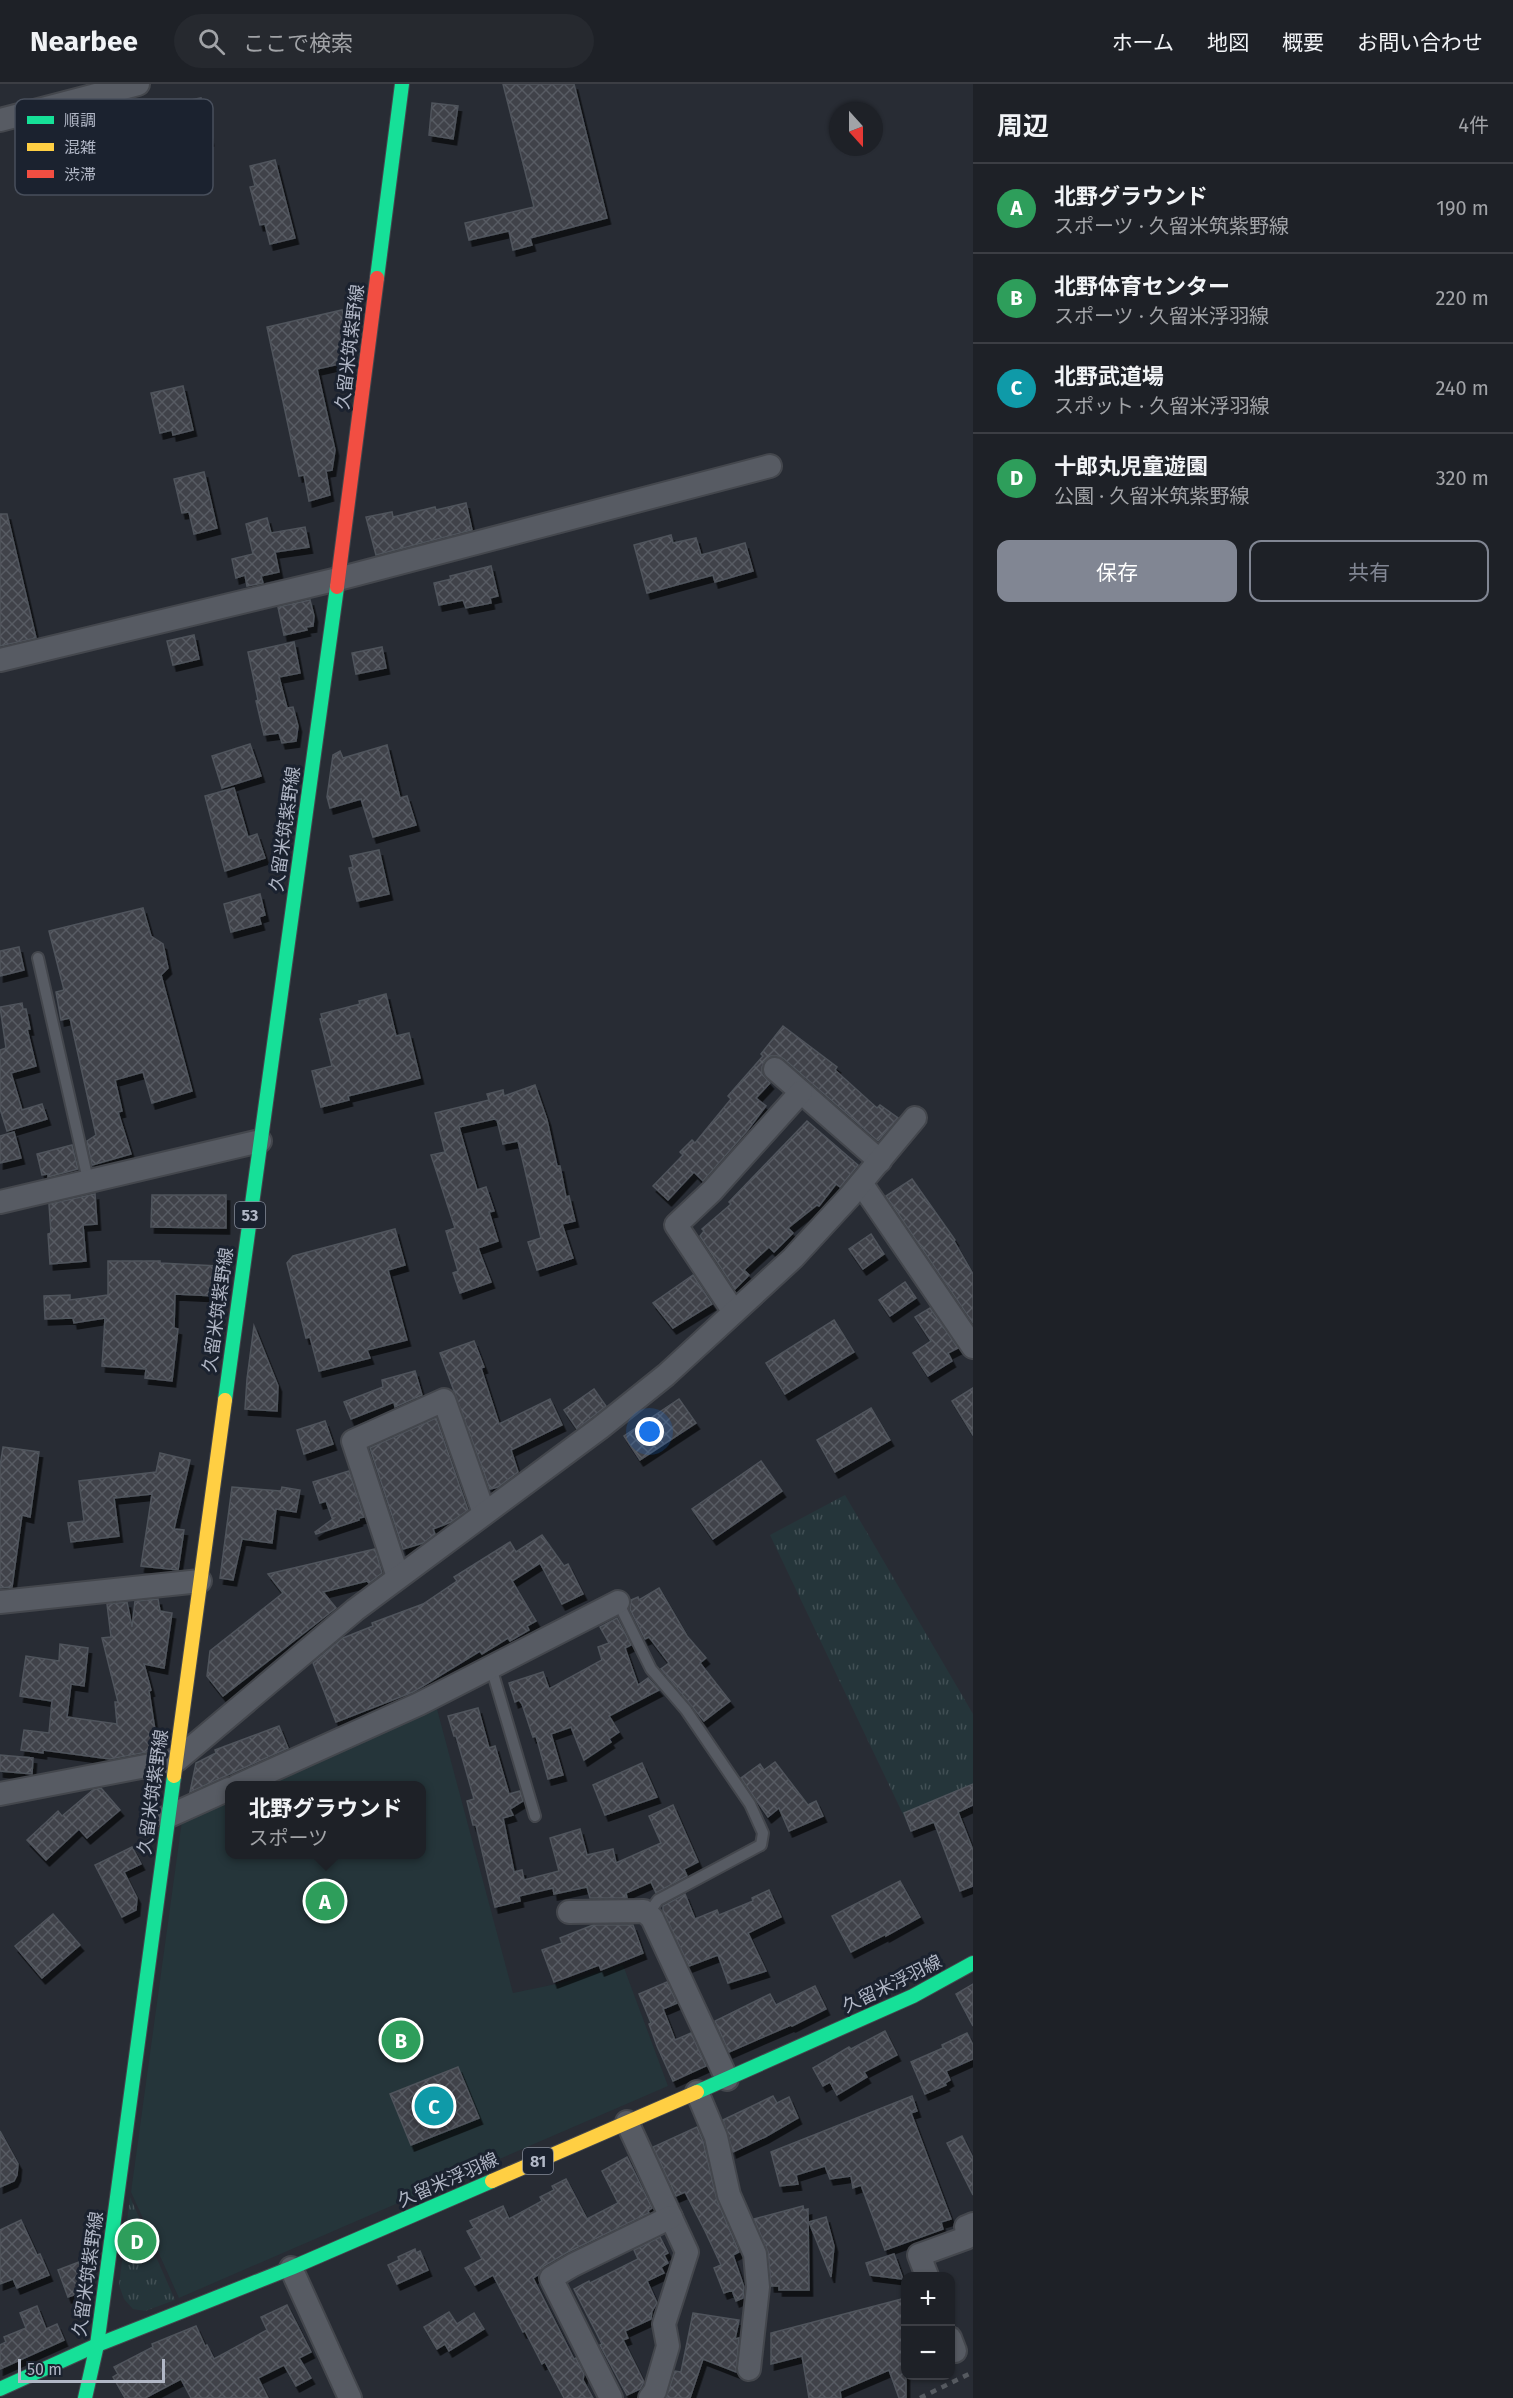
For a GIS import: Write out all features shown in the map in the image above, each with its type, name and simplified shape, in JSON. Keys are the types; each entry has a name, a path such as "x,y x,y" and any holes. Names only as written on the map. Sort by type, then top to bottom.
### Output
{"main road":[{"name":"久留米筑紫野線","path":"85,2398 97,2345 167,1817 177,1760 338,579 402,84"},
{"name":"久留米浮羽線","path":"0,2389 97,2345 291,2268 727,2079 913,1996 973,1963"}],"street":[{"path":"80,99 138,84"},
{"path":"0,120 15,116"},
{"path":"0,660 338,579 770,466"},
{"path":"775,1069 880,1161"},
{"path":"735,1312 676,1225 712,1191 801,1092"},
{"path":"0,1794 177,1760 355,1610 600,1428 666,1375 793,1257 861,1183 915,1118"},
{"path":"0,1202 260,1141"},
{"path":"861,1183 973,1347"},
{"path":"398,1577 353,1441 444,1400 484,1513"},
{"path":"0,1602 200,1581"},
{"path":"246,1781 419,1704 618,1602"},
{"path":"167,1817 225,1791"},
{"path":"569,1912 644,1911 652,1918 727,2079"},
{"path":"697,2092 716,2137 729,2195 755,2254 758,2287 749,2369"},
{"path":"627,2122 687,2252 664,2324 668,2346 655,2391 650,2398"},
{"path":"611,2398 551,2278 671,2217"},
{"path":"925,2272 919,2255 966,2238 969,2232 966,2227 973,2224"},
{"path":"291,2268 350,2398"}],"lane":[{"path":"38,958 88,1180"},
{"path":"618,1602 651,1669 686,1710 744,1794 763,1833 760,1845 658,1900 648,1914"},
{"path":"491,1667 535,1816"}],"green space":[{"path":"845,1495 973,1714 973,1805 911,1831 770,1535"},
{"path":"437,1709 513,1993 561,1983 623,1965 668,2086 179,2298 131,2192 183,1813 225,1796 225,1859 426,1859 426,1781 260,1781"},
{"path":"130,2197 175,2300 145,2311 133,2309 124,2299 119,2285"}],"building":[{"path":"503,84 574,84 607,218 530,238 532,245 513,250 509,231 469,240 465,223 534,207"},
{"path":"432,103 458,106 453,139 429,135"},
{"path":"275,160 295,238 270,244 265,224 260,225 250,187 255,186 250,166"},
{"path":"342,310 349,338 343,363 317,369 335,450 332,470 326,471 330,495 309,501 304,475 299,476 267,327"},
{"path":"183,386 193,430 173,435 172,430 160,433 151,393"},
{"path":"204,472 217,528 194,534 189,512 182,513 174,479"},
{"path":"466,503 472,530 376,555 366,517 392,512 393,517 435,507 436,510"},
{"path":"0,514 7,514 36,638 0,646"},
{"path":"267,518 271,533 305,527 309,547 275,552 279,572 261,576 263,583 247,586 245,575 236,578 232,559 253,554 246,524"},
{"path":"671,535 673,543 696,538 701,555 745,543 753,571 715,582 713,575 647,593 634,545"},
{"path":"491,566 498,596 490,598 491,603 466,608 463,600 439,605 434,583 451,579 450,576"},
{"path":"310,600 314,616 313,626 306,627 307,630 284,635 278,607"},
{"path":"194,635 199,659 173,665 167,641"},
{"path":"294,642 300,673 279,677 287,708 293,707 298,726 296,741 282,743 279,733 264,735 248,652"},
{"path":"382,647 386,668 356,674 352,653"},
{"path":"250,744 261,776 222,788 212,756"},
{"path":"387,745 400,798 407,796 416,825 373,837 361,799 330,808 327,797 333,755 340,751 343,758"},
{"path":"234,788 248,837 257,834 265,858 225,871 205,796"},
{"path":"379,850 389,894 357,901 349,868 353,867 350,856"},
{"path":"260,894 265,915 259,917 261,924 231,932 224,904"},
{"path":"143,908 151,936 163,944 168,968 161,975 192,1091 152,1103 143,1072 115,1080 122,1111 118,1112 131,1154 92,1165 87,1141 96,1135 70,1018 61,1020 56,992 64,990 49,931"},
{"path":"19,947 24,970 0,976 0,951"},
{"path":"386,994 396,1036 409,1033 420,1078 348,1096 349,1100 321,1107 312,1071 332,1066 320,1019 321,1014 360,1004 359,1001"},
{"path":"22,1003 23,1009 26,1009 30,1029 27,1029 36,1066 11,1073 22,1110 42,1104 47,1119 7,1131 0,1109 0,1050 6,1048 0,1007"},
{"path":"783,1026 837,1067 835,1070 877,1108 880,1105 898,1118 878,1141 784,1059 770,1056 762,1067 762,1074 770,1083 756,1098 766,1106 703,1181 694,1172 668,1200 653,1186 683,1155 680,1152 692,1140 695,1143 731,1099 728,1096 763,1056 761,1054"},
{"path":"535,1085 547,1120 557,1166 560,1166 566,1197 569,1196 575,1221 562,1224 573,1258 537,1270 528,1242 541,1238 518,1141 503,1144 497,1120 494,1119 459,1127 477,1190 486,1187 494,1211 489,1212 498,1241 478,1248 491,1282 460,1293 453,1273 458,1271 446,1231 455,1228 431,1155 445,1152 435,1113 489,1100 487,1094 503,1090 504,1096"},
{"path":"807,1121 858,1165 840,1187 836,1184 819,1206 817,1205 788,1228 793,1233 774,1252 769,1247 744,1270 749,1275 735,1289 700,1236 704,1231 702,1229 731,1204 729,1202"},
{"path":"14,1132 21,1158 0,1163 0,1136"},
{"path":"72,1145 78,1169 48,1177 48,1174 42,1175 37,1154"},
{"path":"912,1179 955,1240 973,1274 973,1323 886,1196"},
{"path":"95,1194 97,1224 83,1225 86,1261 50,1264 49,1204"},
{"path":"152,1195 226,1195 226,1228 151,1227"},
{"path":"395,1229 405,1265 388,1270 407,1340 367,1350 370,1358 319,1371 310,1337 306,1338 287,1263 293,1256"},
{"path":"871,1234 884,1254 863,1269 849,1249"},
{"path":"108,1261 160,1261 160,1263 218,1266 216,1296 175,1294 174,1328 178,1329 172,1381 145,1378 146,1369 102,1366 105,1318 74,1323 73,1318 45,1319 44,1296 70,1295 70,1300 108,1295"},
{"path":"693,1275 712,1304 673,1328 653,1303"},
{"path":"905,1282 916,1298 890,1316 879,1300"},
{"path":"930,1308 958,1348 948,1353 952,1361 928,1376 913,1353 931,1341 915,1317"},
{"path":"834,1320 854,1352 785,1394 766,1363"},
{"path":"254,1326 278,1386 277,1411 245,1409"},
{"path":"474,1341 484,1367 481,1368 499,1424 550,1399 562,1425 511,1450 518,1472 498,1487 490,1489 440,1353"},
{"path":"415,1371 422,1395 395,1407 394,1402 351,1419 344,1402 383,1387 382,1380"},
{"path":"973,1388 973,1435 952,1401"},
{"path":"594,1389 606,1406 577,1429 564,1410"},
{"path":"679,1399 696,1423 640,1460 624,1436"},
{"path":"871,1408 890,1440 835,1472 817,1440"},
{"path":"436,1418 468,1510 451,1522 433,1529 435,1534 423,1543 403,1549 370,1448"},
{"path":"325,1421 333,1444 304,1454 297,1430"},
{"path":"3,1447 39,1452 30,1517 22,1515 12,1587 0,1588 0,1466"},
{"path":"160,1453 190,1460 174,1529 184,1530 178,1570 141,1566 152,1494 114,1498 119,1536 71,1542 68,1523 84,1521 79,1481 156,1472"},
{"path":"761,1461 782,1491 713,1539 692,1509"},
{"path":"349,1471 364,1517 316,1534 315,1532 334,1518 332,1518 326,1501 320,1503 313,1482"},
{"path":"232,1487 281,1491 282,1487 300,1490 296,1512 276,1509 272,1543 242,1539 233,1580 220,1578"},
{"path":"542,1535 564,1566 568,1564 583,1594 562,1604 540,1563 512,1581 536,1621 527,1626 529,1630 510,1641 508,1638 482,1654 480,1651 413,1692 336,1722 313,1663 343,1638 373,1626 372,1623 423,1604 457,1581 454,1577 510,1542 516,1552"},
{"path":"375,1549 382,1573 369,1583 367,1581 323,1592 336,1608 223,1696 207,1676 210,1651 283,1593 268,1574"},
{"path":"659,1588 687,1636 706,1658 700,1663 730,1701 704,1721 661,1669 669,1663 649,1637 645,1639 630,1609 631,1600 638,1597 639,1600"},
{"path":"158,1599 160,1611 172,1613 164,1668 144,1664 151,1690 149,1691 158,1750 110,1759 43,1750 43,1753 21,1750 24,1730 49,1733 52,1701 20,1696 26,1656 59,1661 60,1644 88,1648 84,1686 71,1684 67,1717 117,1724 115,1702 118,1702 102,1638 111,1637 107,1604 127,1602 132,1627 135,1601"},
{"path":"617,1618 631,1645 625,1648 638,1685 648,1678 659,1690 609,1716 619,1732 609,1739 611,1742 584,1760 571,1727 551,1734 563,1775 548,1779 536,1736 533,1737 522,1704 519,1700 515,1702 509,1683 543,1672 549,1689 602,1660 598,1647 609,1643 600,1627"},
{"path":"478,1708 489,1748 495,1746 509,1794 520,1791 523,1801 510,1809 513,1815 503,1818 514,1872 522,1870 524,1880 559,1871 550,1838 580,1829 587,1855 613,1849 616,1863 661,1843 649,1816 673,1805 698,1862 684,1869 687,1876 656,1893 651,1882 626,1893 627,1898 590,1898 587,1887 554,1894 553,1888 519,1896 520,1901 495,1907 476,1825 473,1825 467,1801 474,1799 448,1716"},
{"path":"279,1726 288,1748 190,1792 196,1763 216,1753 215,1750"},
{"path":"0,1755 33,1758 32,1774 0,1771"},
{"path":"775,1762 808,1805 816,1801 823,1816 789,1831 779,1808 768,1817 741,1778 760,1764 764,1770"},
{"path":"642,1763 657,1797 605,1815 593,1785"},
{"path":"973,1784 973,1805 958,1812 973,1850 973,1886 960,1891 934,1822 911,1831 904,1813"},
{"path":"101,1788 120,1810 87,1838 79,1829 46,1860 27,1840 58,1811 62,1816 93,1790"},
{"path":"132,1847 141,1864 124,1872 137,1898 136,1910 122,1917 95,1865"},
{"path":"900,1881 920,1917 851,1952 832,1916"},
{"path":"769,1890 781,1917 748,1933 766,1971 728,1983 718,1955 689,1966 663,1911 663,1906 685,1894 695,1919 717,1910 719,1915 753,1901 752,1898"},
{"path":"53,1914 80,1945 42,1978 15,1946"},
{"path":"593,1925 633,1925 643,1953 601,1970 599,1965 554,1982 542,1950 562,1943 560,1938"},
{"path":"667,1982 677,2003 663,2009 675,2040 691,2033 706,2066 673,2081 657,2046 649,2024 651,2023 639,1994"},
{"path":"973,1984 973,2026 956,1994"},
{"path":"815,1986 826,2009 729,2052 715,2021 770,1994 776,2005"},
{"path":"885,2031 897,2055 864,2072 867,2077 837,2095 830,2082 823,2086 813,2068 849,2047 851,2049"},
{"path":"967,2033 973,2045 973,2059 946,2071 950,2080 945,2083 946,2085 925,2094 911,2062 943,2048 942,2045"},
{"path":"458,2067 479,2118 411,2145 390,2094"},
{"path":"773,2096 777,2103 789,2097 798,2118 733,2152 723,2120"},
{"path":"912,2096 917,2111 911,2113 951,2219 941,2222 943,2229 885,2250 861,2185 853,2188 851,2176 830,2179 825,2166 796,2175 798,2184 780,2186 771,2152"},
{"path":"697,2127 703,2141 717,2200 739,2252 733,2255 744,2287 743,2298 736,2301 732,2290 724,2293 714,2268 721,2265 685,2192 676,2196 653,2147"},
{"path":"0,2131 18,2164 14,2181 0,2187"},
{"path":"962,2136 973,2158 973,2195 947,2143"},
{"path":"627,2157 652,2208 648,2211 649,2213 566,2253 544,2266 533,2278 584,2374 583,2380 593,2398 564,2398 545,2362 542,2364 525,2331 523,2332 493,2275 475,2285 465,2268 482,2259 467,2231 474,2228 470,2221 503,2206 509,2219 542,2201 540,2197 554,2190 552,2186 566,2179 587,2219 618,2203 602,2171"},
{"path":"803,2206 804,2210 808,2209 809,2290 779,2290 779,2286 771,2286 768,2252 754,2219"},
{"path":"826,2217 834,2246 831,2277 809,2222"},
{"path":"21,2220 49,2275 17,2288 13,2279 0,2284 0,2230"},
{"path":"660,2237 668,2253 664,2255 668,2263 661,2267 664,2273 647,2281 657,2303 652,2311 651,2319 625,2331 628,2338 623,2340 644,2382 640,2389 627,2395 574,2289 638,2259 634,2250"},
{"path":"415,2249 416,2253 420,2251 428,2270 397,2284 388,2265"},
{"path":"894,2254 901,2279 870,2275 866,2263"},
{"path":"79,2262 86,2283 84,2283 85,2291 68,2297 58,2270"},
{"path":"901,2299 901,2380 906,2380 906,2398 899,2398 889,2370 840,2391 841,2398 809,2398 802,2356 771,2364 771,2333"},
{"path":"287,2305 311,2352 299,2358 311,2378 296,2386 284,2365 258,2378 268,2398 191,2398 181,2379 145,2398 125,2398 113,2377 118,2374 114,2367 153,2347 152,2344 196,2326 214,2359 267,2330 261,2317"},
{"path":"37,2306 46,2329 57,2324 64,2340 0,2369 0,2345 6,2342 4,2337 26,2328 20,2313"},
{"path":"449,2312 457,2324 474,2313 484,2329 449,2351 445,2344 437,2349 424,2327"},
{"path":"693,2313 739,2320 735,2339 739,2338 736,2372 703,2359 690,2398 666,2398 675,2371 681,2372"}],"railway":[{"path":"920,2398 973,2372"}],"traffic: fast":[{"path":"377,278 402,84"},
{"path":"225,1400 337,587"},
{"path":"85,2398 97,2345 174,1776"},
{"path":"697,2092 913,1996 973,1963"},
{"path":"97,2345 291,2268 492,2181"},
{"path":"0,2389 97,2345"}],"traffic: slow":[{"path":"174,1776 225,1400"},
{"path":"492,2181 697,2092"}],"traffic: jam":[{"path":"337,587 377,278"}],"place":[{"name":"北野グラウンド","path":"325,1901"},
{"name":"北野体育センター","path":"401,2040"},
{"name":"北野武道場","path":"434,2106"},
{"name":"十郎丸児童遊園","path":"137,2241"}]}
